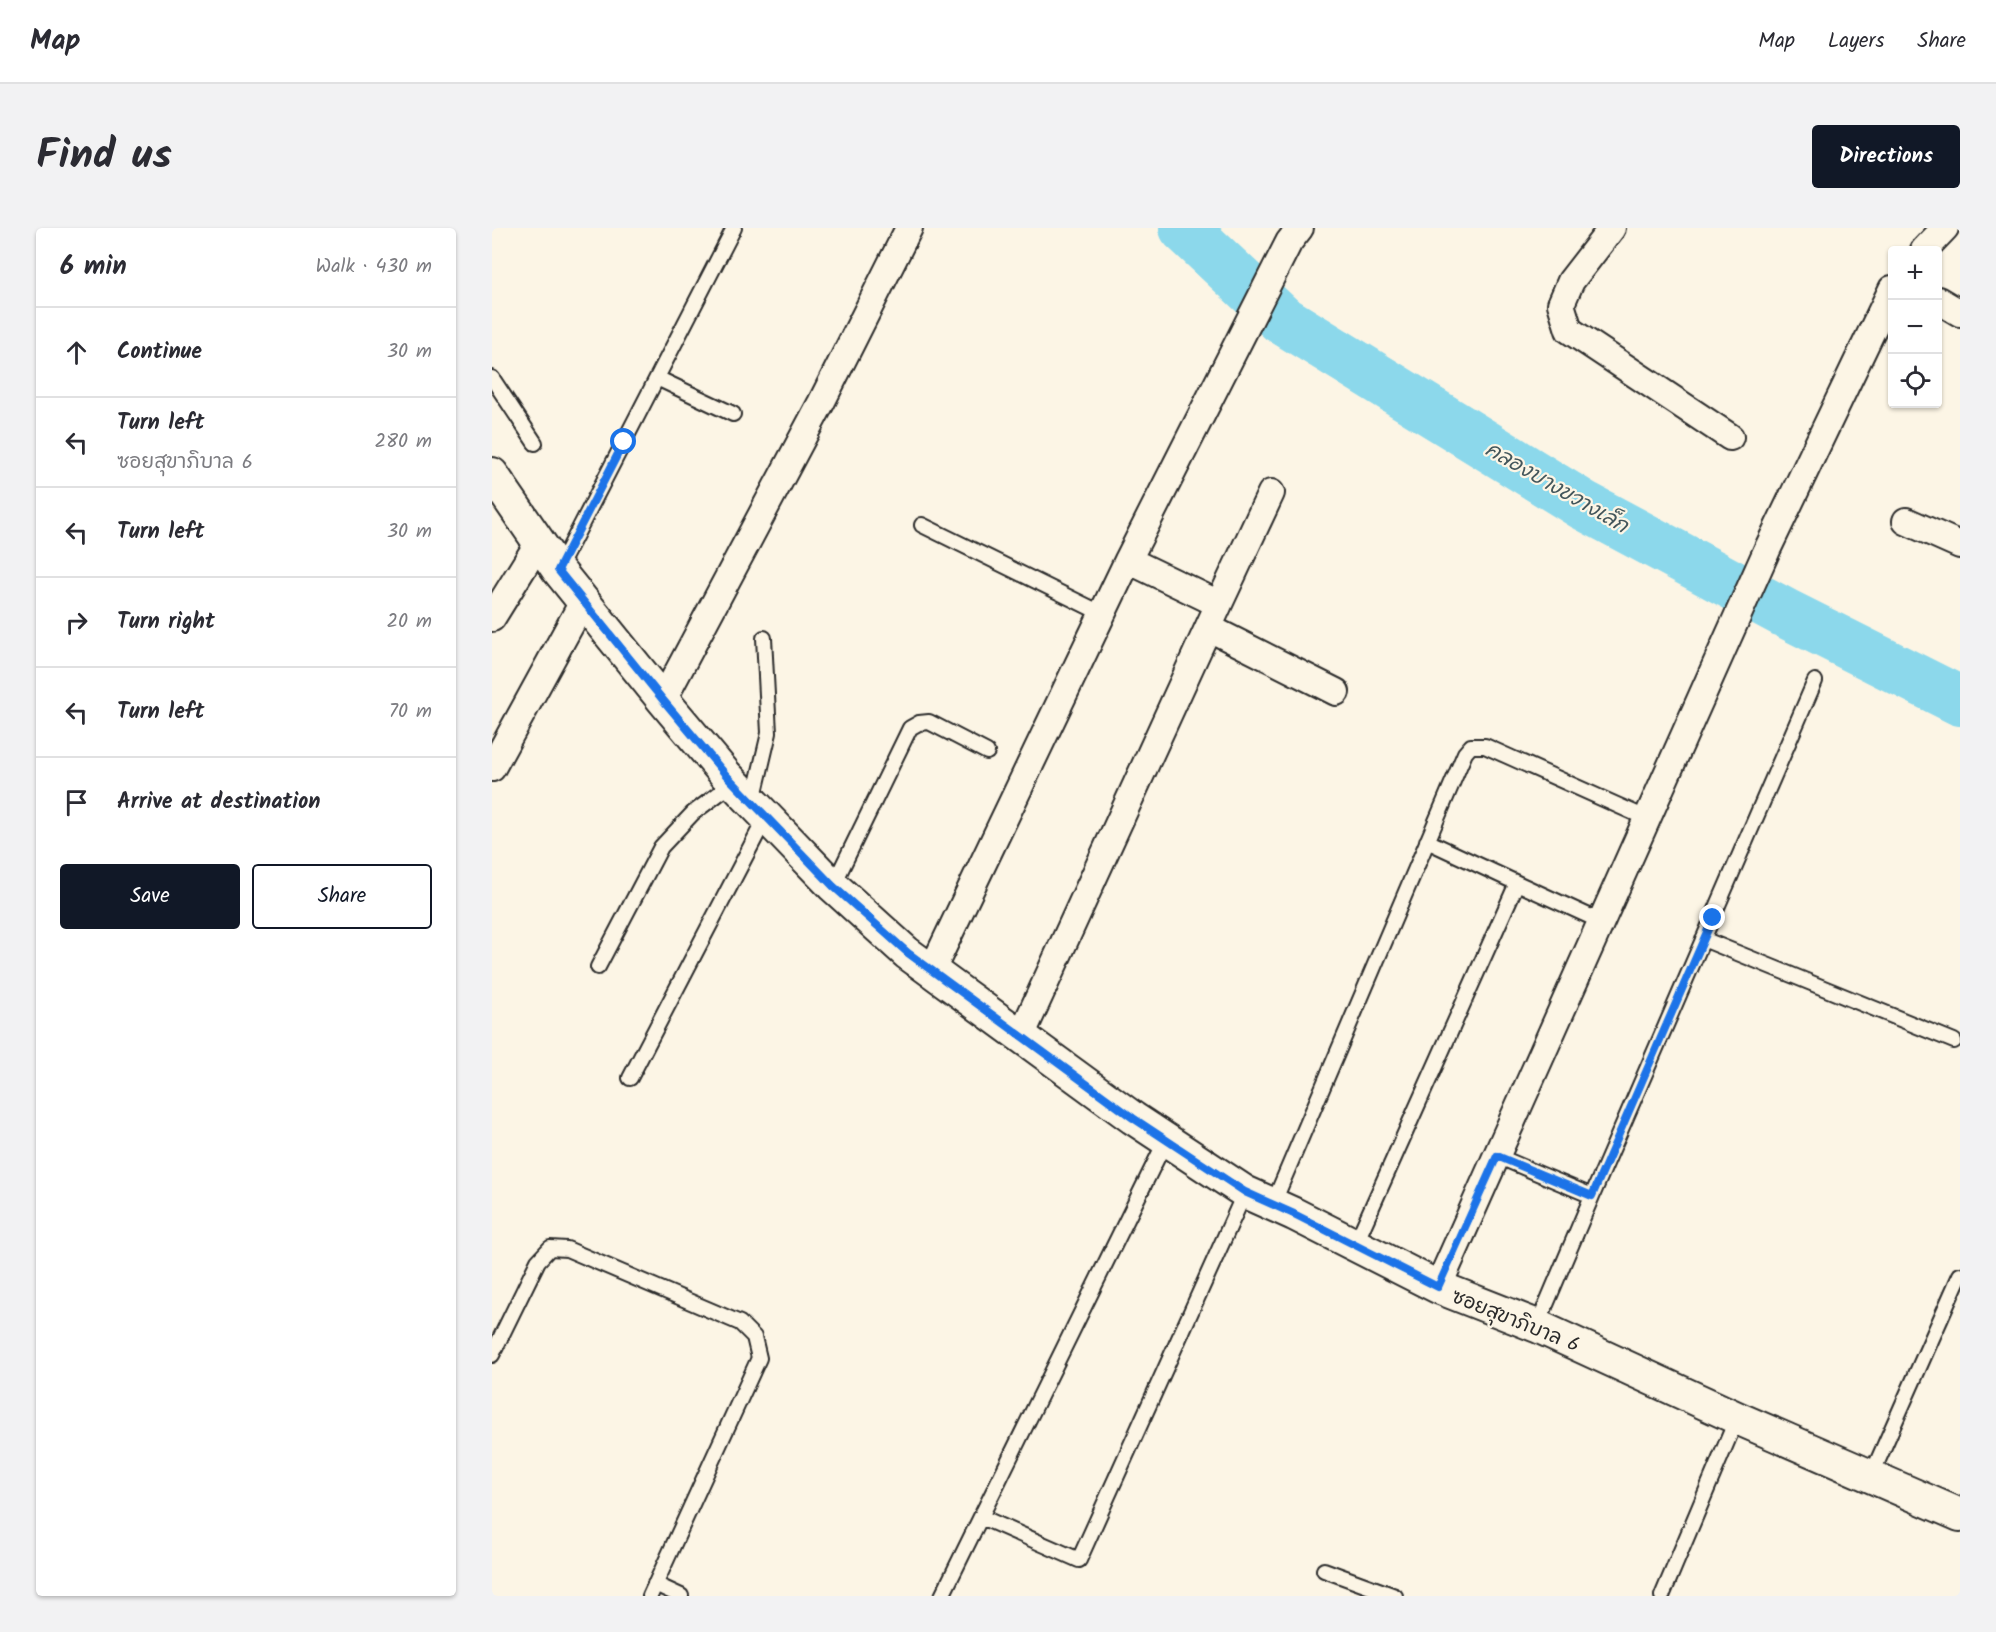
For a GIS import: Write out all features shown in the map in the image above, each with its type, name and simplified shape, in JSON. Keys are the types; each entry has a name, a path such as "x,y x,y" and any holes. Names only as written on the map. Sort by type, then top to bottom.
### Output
{"street":[{"path":"663,700 821,403 909,228"},
{"path":"1612,228 1571,280 1561,304 1569,330 1730,437"},
{"path":"1928,246 1946,228"},
{"path":"932,970 1128,560 1295,235"},
{"path":"1438,1287 1767,550 1888,299"},
{"path":"1942,302 1960,313"},
{"name":"ซอยสุขาภิบาล 6","path":"492,474 558,570 663,700 751,801 833,886 908,953 1166,1140 1245,1192 1438,1287 1538,1326 1737,1418 1960,1515"},
{"path":"1021,1036 1271,493"},
{"path":"1906,521 1960,545"},
{"path":"492,618 539,542"},
{"path":"1128,560 1219,604"},
{"path":"492,768 584,600"},
{"path":"1209,628 1336,692"}],"lane":[{"path":"558,570 734,228"},
{"path":"492,378 535,443"},
{"path":"657,378 733,414"},
{"path":"922,525 1103,614"},
{"path":"630,1078 751,801 770,733 764,638"},
{"path":"1538,1326 1815,681"},
{"path":"833,886 910,728 919,723 929,722 987,752"},
{"path":"1273,1204 1465,753 1471,746 1485,746 1648,819"},
{"path":"598,968 661,847 693,813 751,801"},
{"path":"1427,841 1602,922"},
{"path":"1355,1245 1517,883"},
{"path":"1703,939 1954,1041"},
{"path":"942,1596 1166,1140"},
{"path":"1497,1156 1592,1196"},
{"path":"981,1517 1079,1560 1245,1192"},
{"path":"492,1354 537,1261 550,1248 567,1249 740,1323 754,1337 759,1358 653,1590 681,1596"},
{"path":"1870,1476 1960,1275"},
{"path":"1662,1596 1737,1418"},
{"path":"1324,1570 1395,1596"}],"waterway":[{"name":"คลองบางขวางเล็ก","path":"1184,228 1281,319 1583,505 1785,613 1960,701"}],"route":[{"path":"624,442 558,570 726,775 766,817 833,886 908,953 1133,1118 1245,1192 1294,1214 1438,1287 1497,1156 1592,1196 1713,918"}]}
